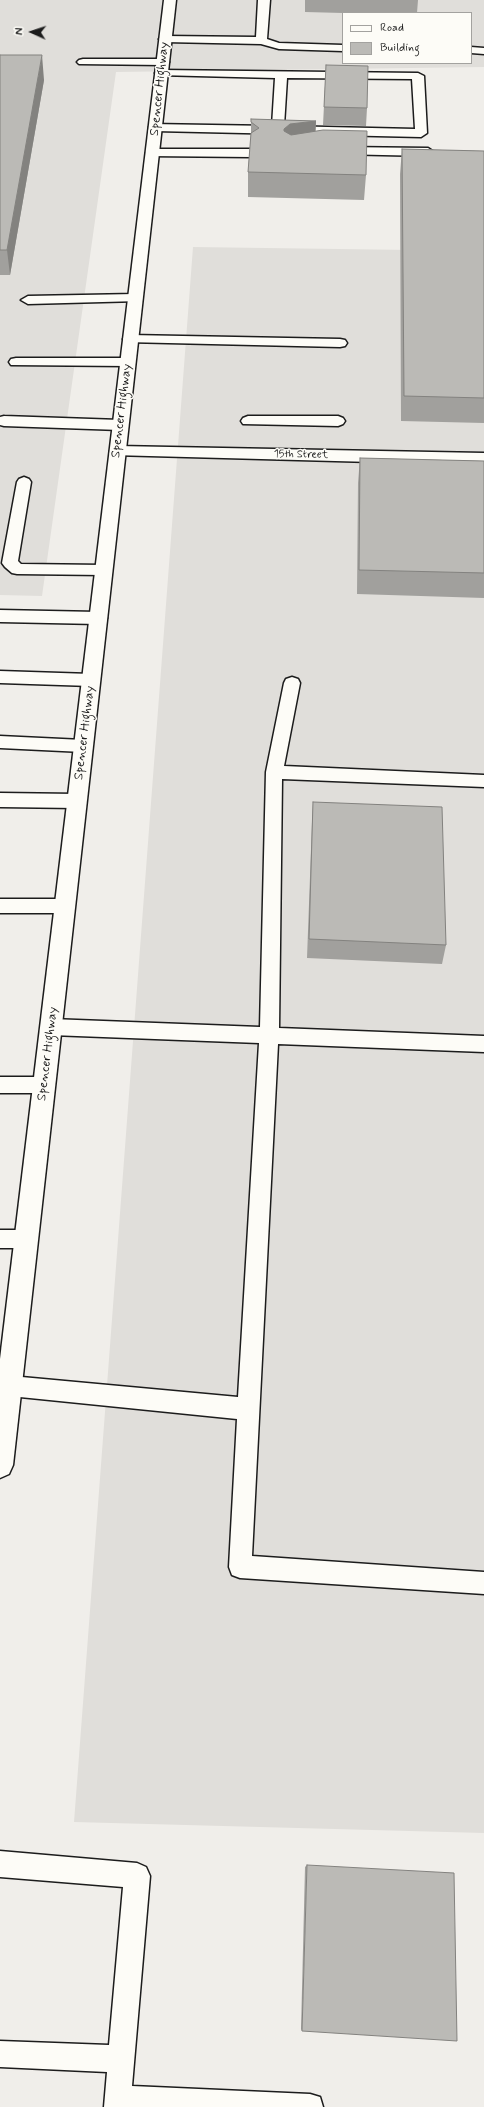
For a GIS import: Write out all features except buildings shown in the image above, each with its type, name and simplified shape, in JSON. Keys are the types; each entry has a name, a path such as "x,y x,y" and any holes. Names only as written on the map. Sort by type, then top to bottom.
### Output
{"main road":[{"name":"Spencer Highway","path":"0,1465 5,1385 26,1239 170,0"},
{"name":"15th Street","path":"118,451 484,459"},
{"path":"0,616 98,618"}],"lane":[{"path":"261,41 264,0"},
{"path":"165,39 261,41 279,46 342,48"},
{"path":"472,50 484,51"},
{"path":"83,62 281,74 418,76 421,132 155,127"},
{"path":"278,130 281,74"},
{"path":"330,150 438,153"},
{"path":"152,153 251,153"},
{"path":"28,300 135,298"},
{"path":"130,339 340,343"},
{"path":"16,362 128,362"},
{"path":"4,421 120,425"},
{"path":"248,421 338,421"},
{"path":"24,482 10,563 17,569 104,570"},
{"path":"0,677 91,680"},
{"path":"292,683 274,772 269,1036 240,1568 484,1583"},
{"path":"0,742 83,746"},
{"path":"274,772 484,781"},
{"path":"0,800 77,801"},
{"path":"0,906 65,906"},
{"path":"51,1027 484,1044"},
{"path":"0,1085 44,1085"},
{"path":"0,1238 26,1239"},
{"path":"5,1385 248,1409"},
{"path":"0,1864 137,1876 117,2103 310,2107"},
{"path":"0,2054 122,2059"}],"shaded area":[{"path":"0,0 484,0 484,67 116,72 42,596 0,595"},
{"path":"193,247 484,251 484,1833 74,1822"}]}
